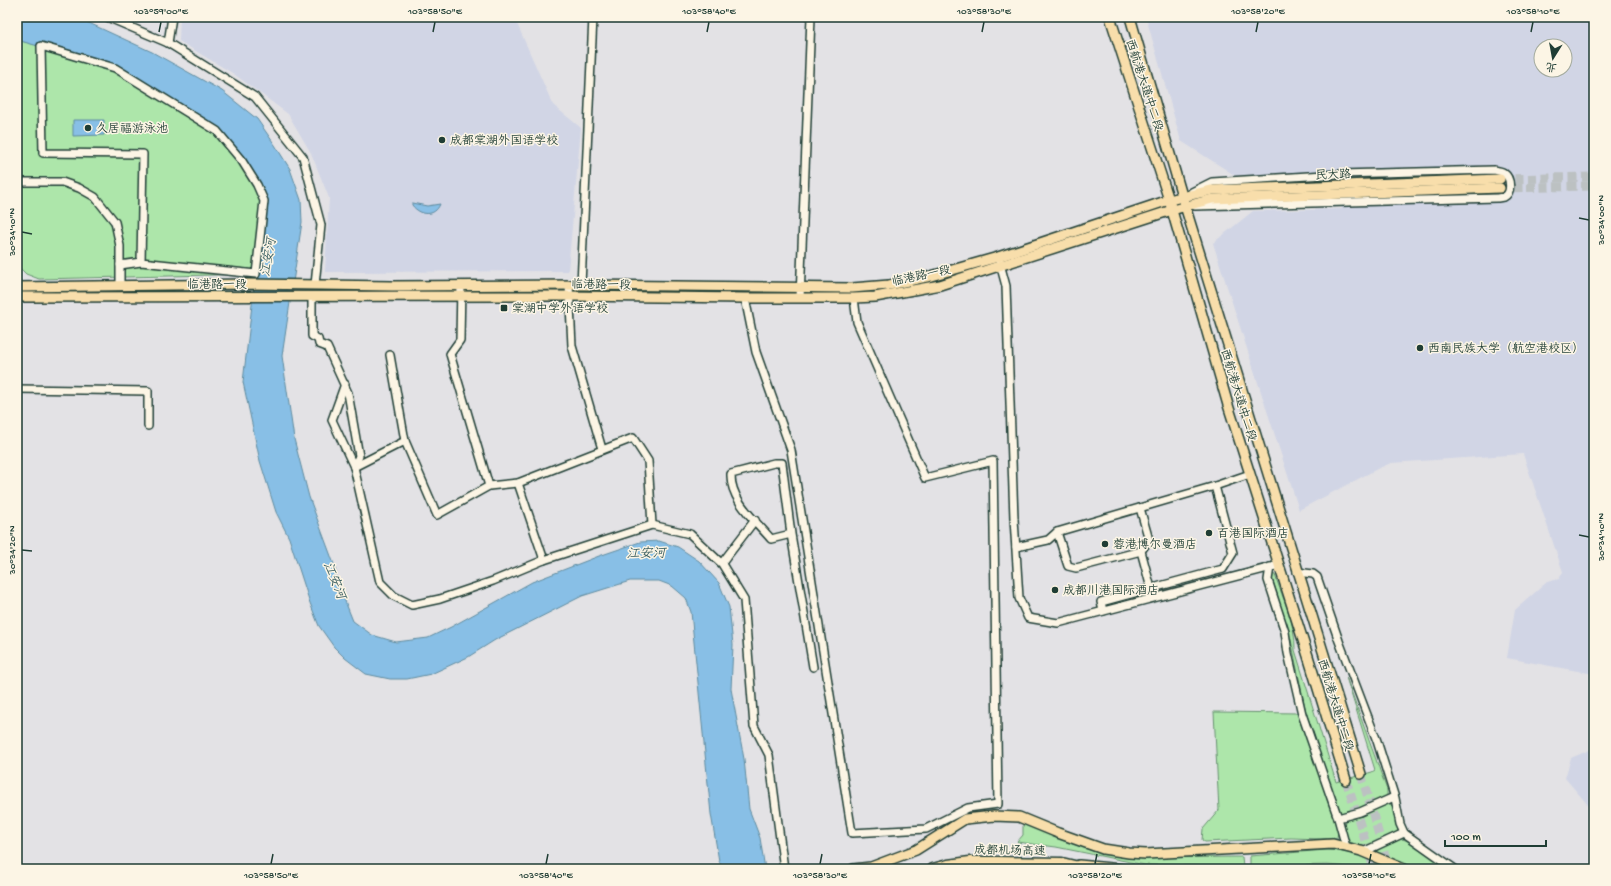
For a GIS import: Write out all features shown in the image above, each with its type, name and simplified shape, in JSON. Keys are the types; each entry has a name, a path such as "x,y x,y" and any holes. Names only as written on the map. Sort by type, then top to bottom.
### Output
{"highway":[{"name":"成都机场高速","path":"933,869 948,864 970,862 1062,864 1087,869"}],"main road":[{"name":"西航港大道中二段","path":"1110,17 1172,210 1250,474 1274,566 1308,656 1346,780"},
{"path":"1130,17 1185,206 1297,572 1361,774"},
{"name":"民大路","path":"1169,200 1212,190 1500,184 1212,199 1172,210"},
{"name":"临港路一段","path":"17,287 249,284 581,285 852,288 889,285 931,276 998,256 1169,200"},
{"name":"临港路一段","path":"17,297 569,296 854,298 909,292 940,285 1172,210"},
{"path":"853,869 870,867 916,850 965,819 994,816 1019,817 1103,849 1129,853 1146,854 1333,844 1363,852 1404,869"},
{"path":"1062,864 1121,869"}],"street":[{"path":"107,17 168,43 255,97 303,157 321,225 315,285"},
{"path":"168,43 172,17"},
{"path":"581,285 593,17"},
{"path":"800,298 811,17"},
{"path":"120,265 142,262 256,274 264,202 242,161 217,131 115,68 41,46 43,153 143,154 142,262"},
{"path":"1182,196 1212,182 1340,174 1494,170 1504,173 1507,176 1509,186 1506,195 1497,198 1185,206"},
{"path":"17,182 62,182 79,188 94,197 115,222 120,246 120,286"},
{"path":"998,256 1002,266 1006,286 1019,598 1028,618 1058,623 1274,566"},
{"path":"461,285 460,340 450,354 489,486"},
{"path":"569,285 572,346 602,449"},
{"path":"312,296 312,336 318,339 319,344 327,347 348,393 359,456 354,468"},
{"path":"745,298 756,352 791,450 852,833 926,829 968,808 998,804 993,461 925,478 858,322 854,298"},
{"path":"390,355 405,442 437,515 489,486 518,483 633,438 648,461 652,525"},
{"path":"345,384 332,420 354,468 380,582 394,596 412,605 440,599 493,581 544,560 652,525 690,534 722,563 744,600 754,726 769,755 784,869"},
{"path":"17,388 148,391 148,426"},
{"path":"354,468 405,442"},
{"path":"790,534 771,539 740,504 731,484 731,474 774,463 782,463 790,534 813,667"},
{"path":"1016,547 1048,540 1057,532 1215,486 1250,474"},
{"path":"518,483 544,560"},
{"path":"1104,611 1101,602 1223,569 1232,553 1215,486"},
{"path":"1057,532 1068,566 1076,568 1141,551 1149,540 1140,508"},
{"path":"722,563 755,520"},
{"path":"1141,551 1153,598"},
{"path":"1274,566 1268,580 1285,632 1288,653 1302,714 1338,818 1346,847"},
{"path":"1297,572 1313,574 1317,577 1339,641 1377,741 1394,797 1400,824 1404,833 1455,869"},
{"path":"1338,818 1360,812 1394,797"},
{"path":"1363,852 1404,833"}],"shaded area":[{"name":"成都棠湖外国语学校","path":"180,17 514,17 553,105 581,128 568,271 325,272 329,198 311,153 288,114 234,74 179,41"},
{"name":"西南民族大学（航空港校区）","path":"1146,17 1594,17 1594,674 1507,658 1515,610 1547,582 1559,579 1563,572 1523,454 1391,463 1299,510 1213,243 1253,211 1342,209 1341,195 1500,194 1500,175 1341,179 1340,171 1236,176 1181,141"},
{"path":"1594,748 1594,812 1565,778 1571,758"}],"green space":[{"path":"17,40 115,68 217,131 242,161 264,201 256,274 39,279 26,274 17,265"},
{"path":"1272,574 1275,575 1288,612 1295,641 1295,650 1336,782 1375,770 1346,677 1387,790 1387,797 1375,805 1342,814 1340,811 1306,712 1291,640"},
{"path":"1214,712 1298,713 1338,831 1337,838 1291,838 1205,842 1202,840 1203,829 1219,810"},
{"path":"1387,802 1395,811 1398,832 1368,846 1362,846 1348,841 1344,825 1345,821"},
{"path":"1023,822 1105,852 1135,858 1242,857 1243,867 1145,865 1056,847 1017,842 1023,835"},
{"path":"1397,838 1412,842 1419,846 1450,869 1419,869 1375,852"},
{"path":"1326,850 1362,856 1396,869 1373,869 1327,865 1250,867 1250,856"}],"water":[{"name":"江安河","path":"17,17 66,17 89,23 152,52 222,91 257,119 290,169 301,200 302,222 282,356 294,439 309,497 335,567 337,581 353,621 372,635 396,642 428,638 451,627 532,582 640,542 659,541 678,547 699,561 719,583 729,607 733,645 731,689 744,759 749,809 760,838 765,869 723,869 719,861 711,814 691,612 686,598 672,586 659,581 630,581 582,596 495,640 468,657 431,674 407,679 390,679 366,674 345,658 334,647 319,626 289,538 276,512 260,461 243,382 264,202 257,185 217,131 115,68 17,40"},
{"name":"久居福游泳池","path":"73,120 104,120 104,135 73,136"},
{"path":"412,203 427,206 440,204 435,211 427,214 415,209"}],"tunnel":[{"path":"1501,179 1594,177"},
{"path":"1500,188 1594,186"},
{"path":"1361,774 1389,869"},
{"path":"1346,780 1374,869"}],"place":[{"name":"久居福游泳池","path":"88,128"},
{"name":"成都棠湖外国语学校","path":"442,140"},
{"name":"棠湖中学外语学校","path":"504,308"},
{"name":"西南民族大学（航空港校区）","path":"1420,348"},
{"name":"百港国际酒店","path":"1209,533"},
{"name":"蓉港博尔曼酒店","path":"1105,544"},
{"name":"成都川港国际酒店","path":"1055,590"}]}
